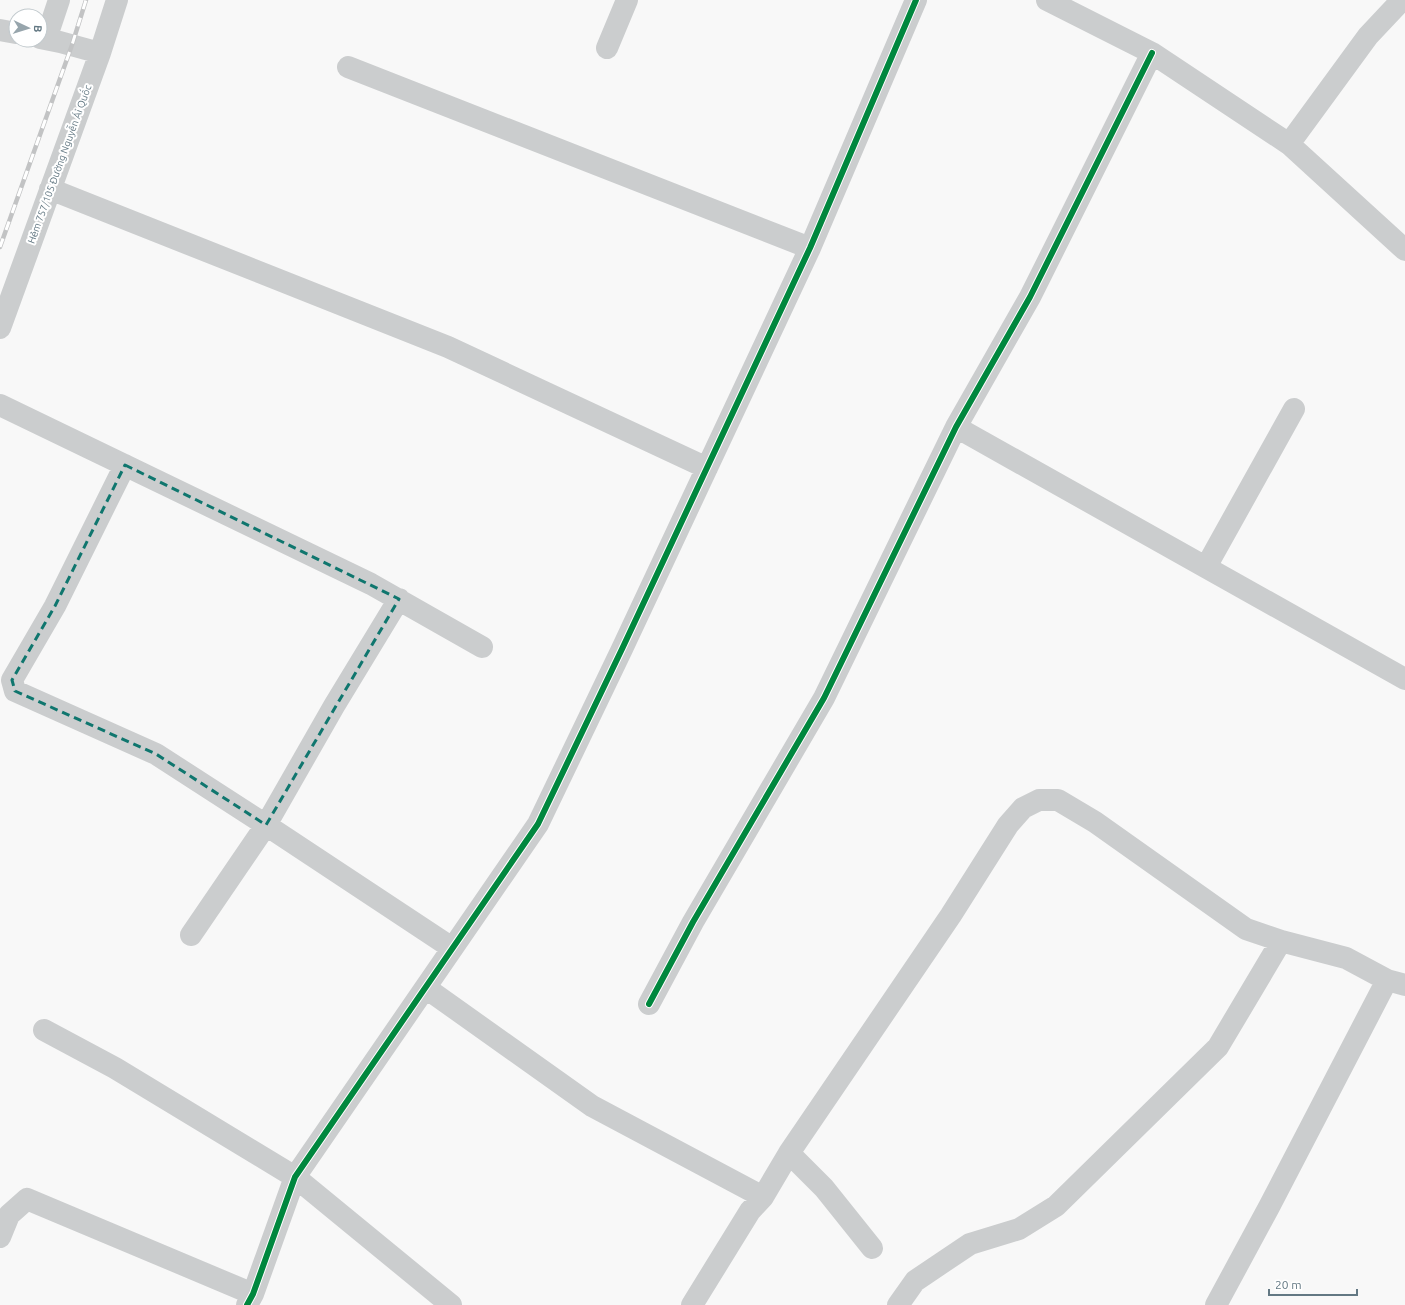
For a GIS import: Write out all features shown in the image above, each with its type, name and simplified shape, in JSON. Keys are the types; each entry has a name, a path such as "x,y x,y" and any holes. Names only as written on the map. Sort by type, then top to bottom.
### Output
{"street":[{"path":"48,27 59,0"},
{"name":"Hẻm 757/105 Đường Nguyễn Ái Quốc","path":"0,328 100,53 117,0"},
{"path":"607,48 627,0"},
{"path":"0,1237 9,1215 27,1198 250,1300 295,1177 538,824 626,642 810,248 916,0"},
{"path":"1047,0 1152,53 1289,144 1405,250"},
{"path":"1289,144 1368,36 1401,3"},
{"path":"48,40 100,53"},
{"path":"649,1004 693,922 824,698 956,427 1030,296 1152,53"},
{"path":"348,67 810,248"},
{"path":"50,189 448,347 708,468"},
{"path":"0,406 371,584 482,647"},
{"path":"1206,567 1294,409"},
{"path":"956,427 1405,678"},
{"path":"125,465 55,606 12,680 14,691 156,754 452,948"},
{"path":"191,934 266,825 334,706 398,600"},
{"path":"692,1305 750,1211 763,1197 788,1153 951,915 1008,825 1023,808 1039,800 1058,800 1095,822 1246,929 1281,942 1346,958 1396,983 1269,1207 1216,1305"},
{"path":"898,1305 915,1281 970,1244 1019,1229 1056,1206 1218,1047 1281,942"},
{"path":"426,988 592,1106 763,1197"},
{"path":"44,1030 115,1068 295,1177 451,1305"},
{"path":"788,1153 824,1188 872,1248"}],"highlighted area":[{"path":"125,465 399,599 266,825 156,754 15,691 12,680 55,606"}],"railway":[{"path":"0,247 72,45 86,0"}],"cycle path":[{"path":"247,1305 253,1294 295,1177 538,824 622,649 810,248 916,0"},
{"path":"649,1004 693,922 824,698 956,427 1030,297 1152,53"}]}
